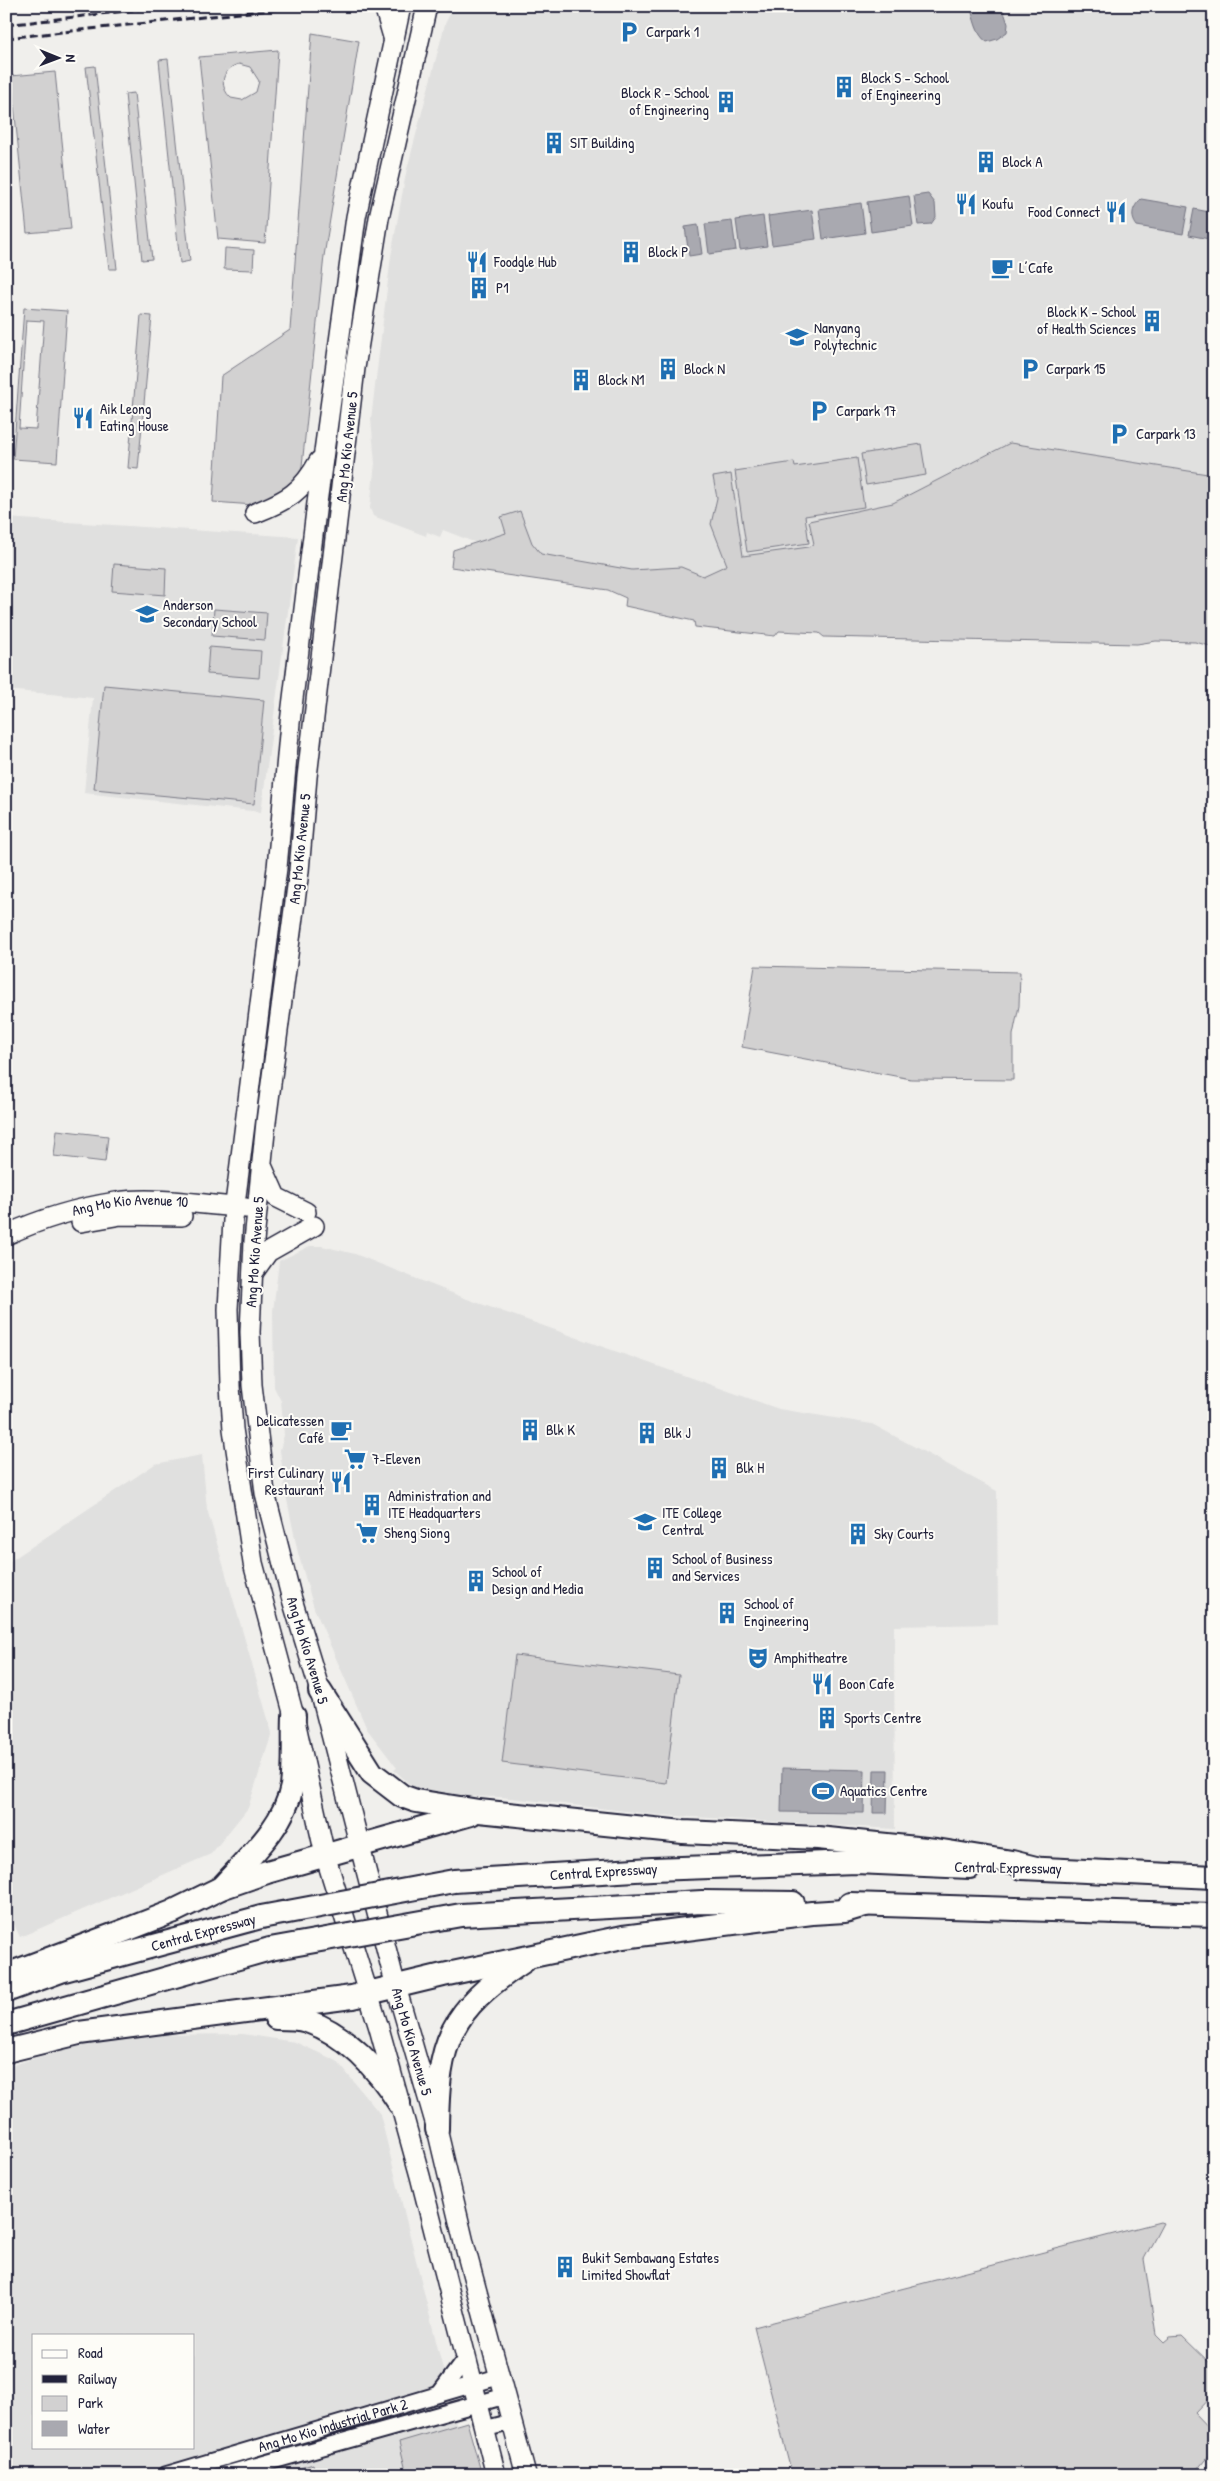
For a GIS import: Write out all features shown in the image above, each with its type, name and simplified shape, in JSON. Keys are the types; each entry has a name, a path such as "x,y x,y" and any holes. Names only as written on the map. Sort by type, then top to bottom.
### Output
{"highway":[{"path":"320,1691 372,1773 402,1796 416,1801 479,1811 683,1832 818,1838 926,1849 1012,1862 1036,1868"},
{"path":"221,1888 279,1820 285,1806 292,1788 294,1716"},
{"path":"6,1975 163,1916 221,1888 325,1855 479,1811"},
{"name":"Central Expressway","path":"6,1991 61,1971 261,1917 454,1881 652,1869 856,1862 1036,1868 1214,1877"},
{"path":"6,2024 270,1949 461,1915 702,1902 1214,1915"},
{"path":"6,2051 79,2033 238,2014 368,1994 534,1955 623,1937 812,1913 845,1911 865,1905"},
{"path":"437,2129 437,2092 441,2059 459,2017 473,2000 494,1981 534,1955"},
{"path":"238,2014 306,2020 334,2033 377,2071 399,2103"}],"main road":[{"path":"384,6 393,38"},
{"name":"Ang Mo Kio Avenue 5","path":"401,6 356,216 324,453 290,723 277,868 234,1214 228,1309 233,1429 253,1563 294,1716 325,1855 368,1994 420,2176 496,2475"},
{"name":"Ang Mo Kio Avenue 5","path":"427,6 379,218 363,309 307,777 299,871 266,1122 256,1216 250,1332 252,1385 265,1493 291,1596 320,1691 396,1986 437,2129 465,2247 526,2475"},
{"path":"255,513 279,504 296,494 311,476 324,453"},
{"path":"277,868 285,876 292,876 299,871"},
{"path":"252,1272 268,1252 310,1219 276,1197 262,1166"},
{"name":"Ang Mo Kio Avenue 10","path":"6,1235 60,1214 117,1202 141,1200 256,1216"},
{"name":"Ang Mo Kio Avenue 10","path":"6,1248 64,1226 121,1215 234,1214"}],"street":[{"path":"440,2393 466,2358"},
{"name":"Ang Mo Kio Industrial Park 2","path":"165,2475 501,2376"},
{"name":"Ang Mo Kio Industrial Park 2","path":"223,2475 506,2396"},
{"path":"484,2429 512,2422"}],"shaded area":[{"name":"Nanyang Polytechnic","path":"454,6 1214,6 1214,475 1010,443 728,588 533,565 443,530 440,537 427,532 426,536 373,516 370,508 375,463 371,419 391,256 406,173 445,24"},
{"name":"Anderson Secondary School","path":"6,518 298,537 261,812 84,793 93,698 6,690"},
{"name":"ITE College Central","path":"310,1246 322,1246 355,1254 467,1299 779,1409 872,1424 997,1491 998,1624 894,1626 895,1829 659,1815 501,1797 443,1796 412,1786 394,1770 397,1768 367,1729 314,1608 298,1553 285,1490 280,1450 284,1435 281,1401 274,1387 273,1311 279,1261"},
{"path":"202,1455 207,1509 272,1733 248,1808 211,1854 20,1937 6,1907 6,1564 155,1464"},
{"path":"243,2034 295,2042 337,2061 380,2114 469,2475 6,2475 6,2067 82,2044 154,2035"}],"green space":[{"path":"312,33 359,41 324,256 300,485 254,505 213,502 221,376 290,330"},
{"path":"278,50 265,243 218,239 199,57","holes":["239,64 250,67 259,81 256,92 242,100 231,98 224,88 223,83 226,73 233,66"]},
{"path":"168,59 190,261 180,263 159,60"},
{"path":"95,66 117,269 109,269 86,67"},
{"path":"55,72 71,229 27,233 11,76"},
{"path":"134,93 152,259 142,260 125,94"},
{"path":"225,248 254,250 253,270 224,269"},
{"path":"24,308 67,311 57,462 13,459","holes":["26,320 44,321 36,429 19,428"]},
{"path":"141,315 152,316 138,469 128,468"},
{"path":"1010,443 1214,475 1214,647 1195,642 1156,641 1137,644 824,637 819,633 779,631 775,636 695,627 694,621 625,606 626,598 608,590 451,567 453,550 506,533 501,517 520,511 532,543 541,554 632,570 681,567 703,576 727,565 711,524 717,498 713,477 731,474 743,556 809,547 814,544 809,521 893,503"},
{"path":"921,444 926,475 866,485 861,454"},
{"path":"857,458 864,507 805,516 809,543 747,552 735,471 794,462 795,467"},
{"path":"114,564 166,568 165,595 112,591"},
{"path":"214,609 267,613 265,640 212,636"},
{"path":"209,647 261,651 259,678 207,674"},
{"path":"104,685 264,700 254,804 94,789"},
{"path":"755,966 1020,972 1019,1006 1013,1035 1013,1080 911,1079 742,1047"},
{"path":"57,1130 108,1136 105,1162 54,1156"},
{"path":"515,1655 679,1675 666,1783 502,1763"},
{"path":"1160,2222 1163,2223 1144,2259 1156,2334 1164,2342 1170,2337 1182,2336 1214,2367 1214,2393 1195,2413 1214,2433 1214,2448 1192,2475 792,2475 754,2327"},
{"path":"467,2422 482,2475 407,2475 399,2442"},
{"path":"313,2464 316,2475 278,2475"}],"water":[{"path":"970,6 1002,6 1008,24 1007,32 997,39 987,42 978,31"},
{"path":"928,194 935,203 936,217 931,224 918,225 914,196"},
{"path":"909,196 913,226 871,232 867,202"},
{"path":"1141,199 1188,207 1183,234 1137,226 1133,219 1133,212"},
{"path":"861,203 865,233 823,239 819,209"},
{"path":"1194,209 1214,213 1214,240 1189,235"},
{"path":"812,210 816,239 772,245 768,216"},
{"path":"763,216 767,246 740,250 736,220"},
{"path":"732,221 736,250 709,254 705,224"},
{"path":"698,225 702,254 689,256 685,227"},
{"name":"Aquatics Centre","path":"782,1768 865,1770 864,1813 781,1812"},
{"path":"874,1770 888,1770 887,1813 873,1813"}],"railway":[{"path":"6,25 169,6"},
{"path":"6,38 306,6"}],"place":[{"name":"Carpark 1","path":"629,32"},
{"name":"Block S - School of Engineering","path":"844,87"},
{"name":"Block R - School of Engineering","path":"726,102"},
{"name":"SIT Building","path":"554,143"},
{"name":"Block A","path":"986,162"},
{"name":"Koufu","path":"966,204"},
{"name":"Food Connect","path":"1116,212"},
{"name":"Block P","path":"631,252"},
{"name":"Foodgle Hub","path":"477,262"},
{"name":"L’Cafe","path":"1002,268"},
{"name":"P1","path":"479,288"},
{"name":"Block K - School of Health Sciences","path":"1152,321"},
{"name":"Nanyang Polytechnic","path":"797,337"},
{"name":"Block N","path":"668,369"},
{"name":"Carpark 15","path":"1030,369"},
{"name":"Block N1","path":"581,380"},
{"name":"Carpark 17","path":"819,411"},
{"name":"Aik Leong Eating House","path":"83,418"},
{"name":"Carpark 13","path":"1119,434"},
{"name":"Anderson Secondary School","path":"147,614"},
{"name":"Delicatessen Café","path":"341,1430"},
{"name":"Blk K","path":"530,1430"},
{"name":"Blk J","path":"647,1433"},
{"name":"7-Eleven","path":"355,1459"},
{"name":"Blk H","path":"719,1468"},
{"name":"First Culinary Restaurant","path":"341,1482"},
{"name":"Administration and ITE Headquarters","path":"372,1505"},
{"name":"ITE College Central","path":"645,1522"},
{"name":"Sheng Siong","path":"367,1533"},
{"name":"Sky Courts","path":"858,1534"},
{"name":"School of Business and Services","path":"655,1568"},
{"name":"School of Design and Media","path":"476,1581"},
{"name":"School of Engineering","path":"727,1613"},
{"name":"Amphitheatre","path":"758,1658"},
{"name":"Boon Cafe","path":"822,1684"},
{"name":"Sports Centre","path":"827,1718"},
{"name":"Aquatics Centre","path":"823,1791"},
{"name":"Bukit Sembawang Estates Limited Showflat","path":"565,2267"}]}
